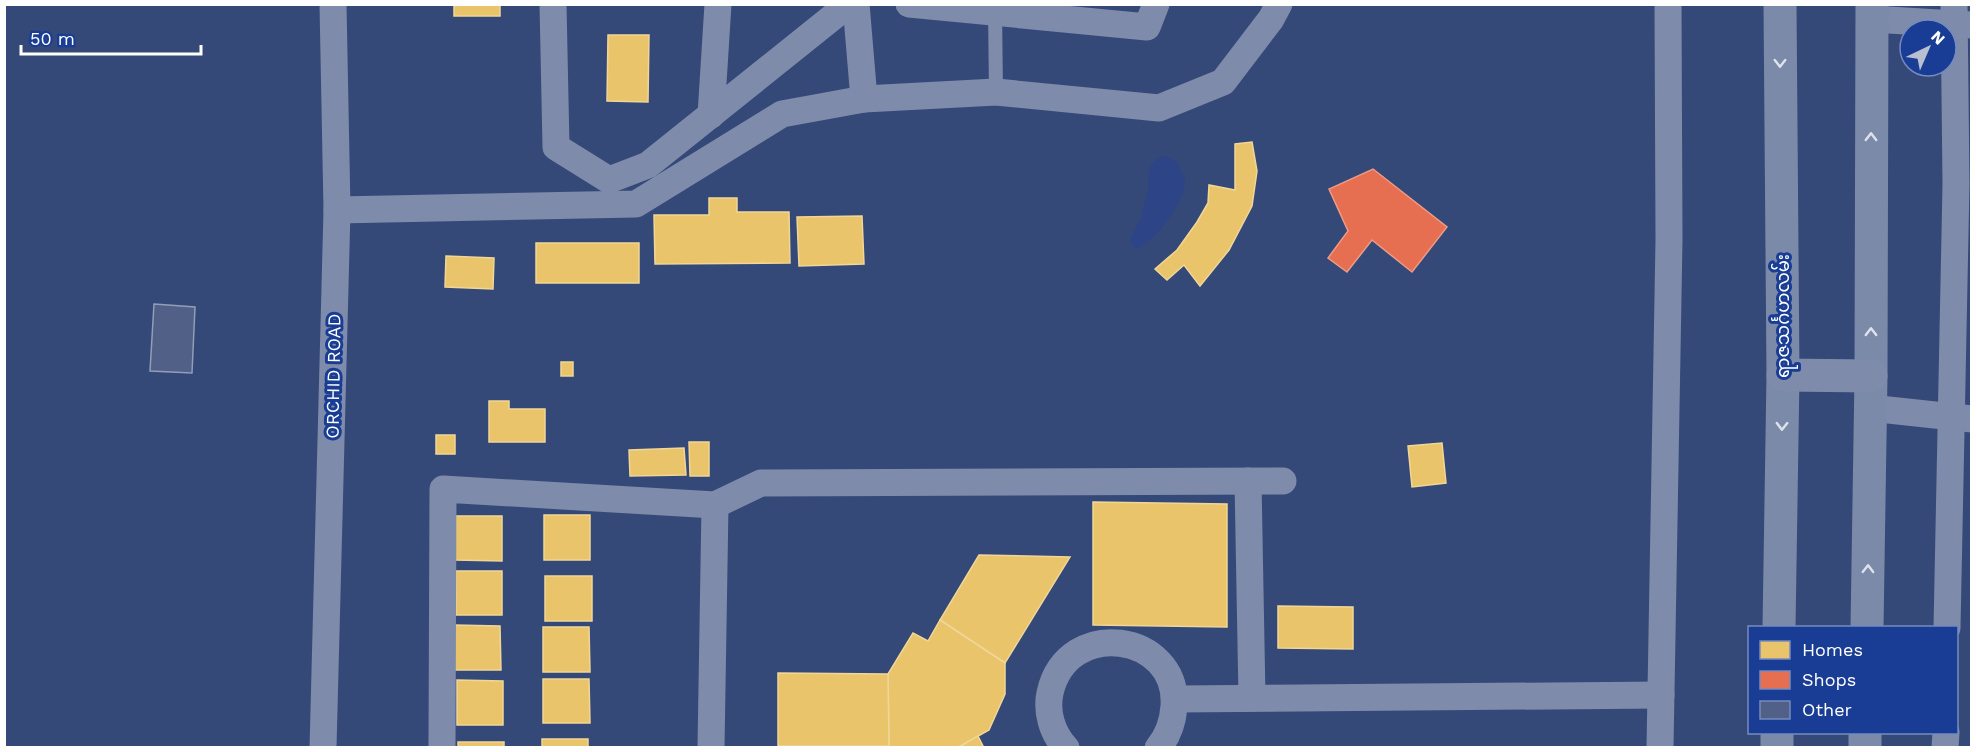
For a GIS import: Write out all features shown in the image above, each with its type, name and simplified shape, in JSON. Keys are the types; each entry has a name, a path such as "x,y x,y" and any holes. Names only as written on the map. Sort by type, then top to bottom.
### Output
{"highway":[{"path":"1783,375 1871,392"}],"main road":[{"name":"ရာဇသင်္ဂဟလမ်း","path":"1779,626 1783,375 1780,4"},
{"path":"1867,626 1871,392 1872,12"}],"street":[{"name":"ORCHID ROAD","path":"324,747 337,210 333,4"},
{"path":"553,4 556,147 609,180 648,165 849,4"},
{"path":"711,115 718,4"},
{"path":"856,4 864,99"},
{"path":"909,4 995,8 1147,27 1156,4"},
{"path":"337,210 636,204 782,114 864,99 996,92 1159,108 1223,82 1271,19 1279,4"},
{"path":"1660,747 1669,240 1668,4"},
{"path":"1872,12 1960,19 1964,122 1961,417 1947,626"},
{"path":"1871,392 1961,417"},
{"path":"1248,481 1252,698"},
{"path":"442,747 444,489 715,505 761,483 1283,481"},
{"path":"711,747 715,505"},
{"path":"1066,747 1059,741 1050,722 1048,701 1053,680 1064,663 1080,650 1100,642 1121,642 1141,649 1158,662 1169,679 1175,699 1173,720 1165,739 1158,747"},
{"path":"1175,699 1661,695"}],"lane":[{"path":"995,8 996,92"}],"water":[{"path":"1166,156 1178,162 1185,180 1181,199 1161,229 1138,249 1133,247 1130,239 1141,217 1148,190 1149,167 1157,158"}],"building: Homes":[{"path":"454,4 500,4 500,16 454,16"},
{"path":"608,35 649,35 648,102 607,101"},
{"path":"1252,142 1257,171 1252,206 1229,250 1200,286 1184,265 1167,280 1155,269 1177,250 1197,222 1208,203 1209,185 1235,190 1235,144"},
{"path":"709,198 737,198 737,212 789,212 790,263 655,264 654,215 709,215"},
{"path":"862,216 864,264 799,266 797,217"},
{"path":"536,243 639,243 639,283 536,283"},
{"path":"446,256 494,258 493,289 445,287"},
{"path":"561,362 573,362 573,376 561,376"},
{"path":"489,401 509,401 509,409 545,409 545,442 489,442"},
{"path":"436,435 455,435 455,454 436,454"},
{"path":"689,442 709,442 709,476 690,476"},
{"path":"1442,443 1446,483 1412,487 1408,446"},
{"path":"684,448 686,475 630,476 629,450"},
{"path":"1093,502 1227,504 1227,627 1093,625"},
{"path":"544,515 590,515 590,560 544,560"},
{"path":"456,516 502,516 502,561 455,560"},
{"path":"979,555 1070,557 1005,663 940,620"},
{"path":"456,571 502,571 502,615 456,615"},
{"path":"545,576 592,576 592,621 545,621"},
{"path":"1278,606 1353,607 1353,649 1278,648"},
{"path":"940,620 1005,663 1005,694 989,730 957,748 891,748 889,746 888,674 913,633 928,641"},
{"path":"454,625 500,626 501,670 454,670"},
{"path":"543,627 589,627 590,672 543,672"},
{"path":"778,673 888,674 889,746 778,746"},
{"path":"543,679 589,679 590,723 543,723"},
{"path":"457,680 503,681 503,725 457,725"},
{"path":"978,736 984,748 957,748"},
{"path":"542,739 588,739 588,748 542,748"},
{"path":"458,742 504,742 504,748 458,748"}],"building: Shops":[{"path":"1373,169 1447,227 1412,272 1372,240 1347,272 1328,258 1348,231 1329,189"}],"building: Other":[{"path":"154,304 195,307 192,373 150,371"}]}
